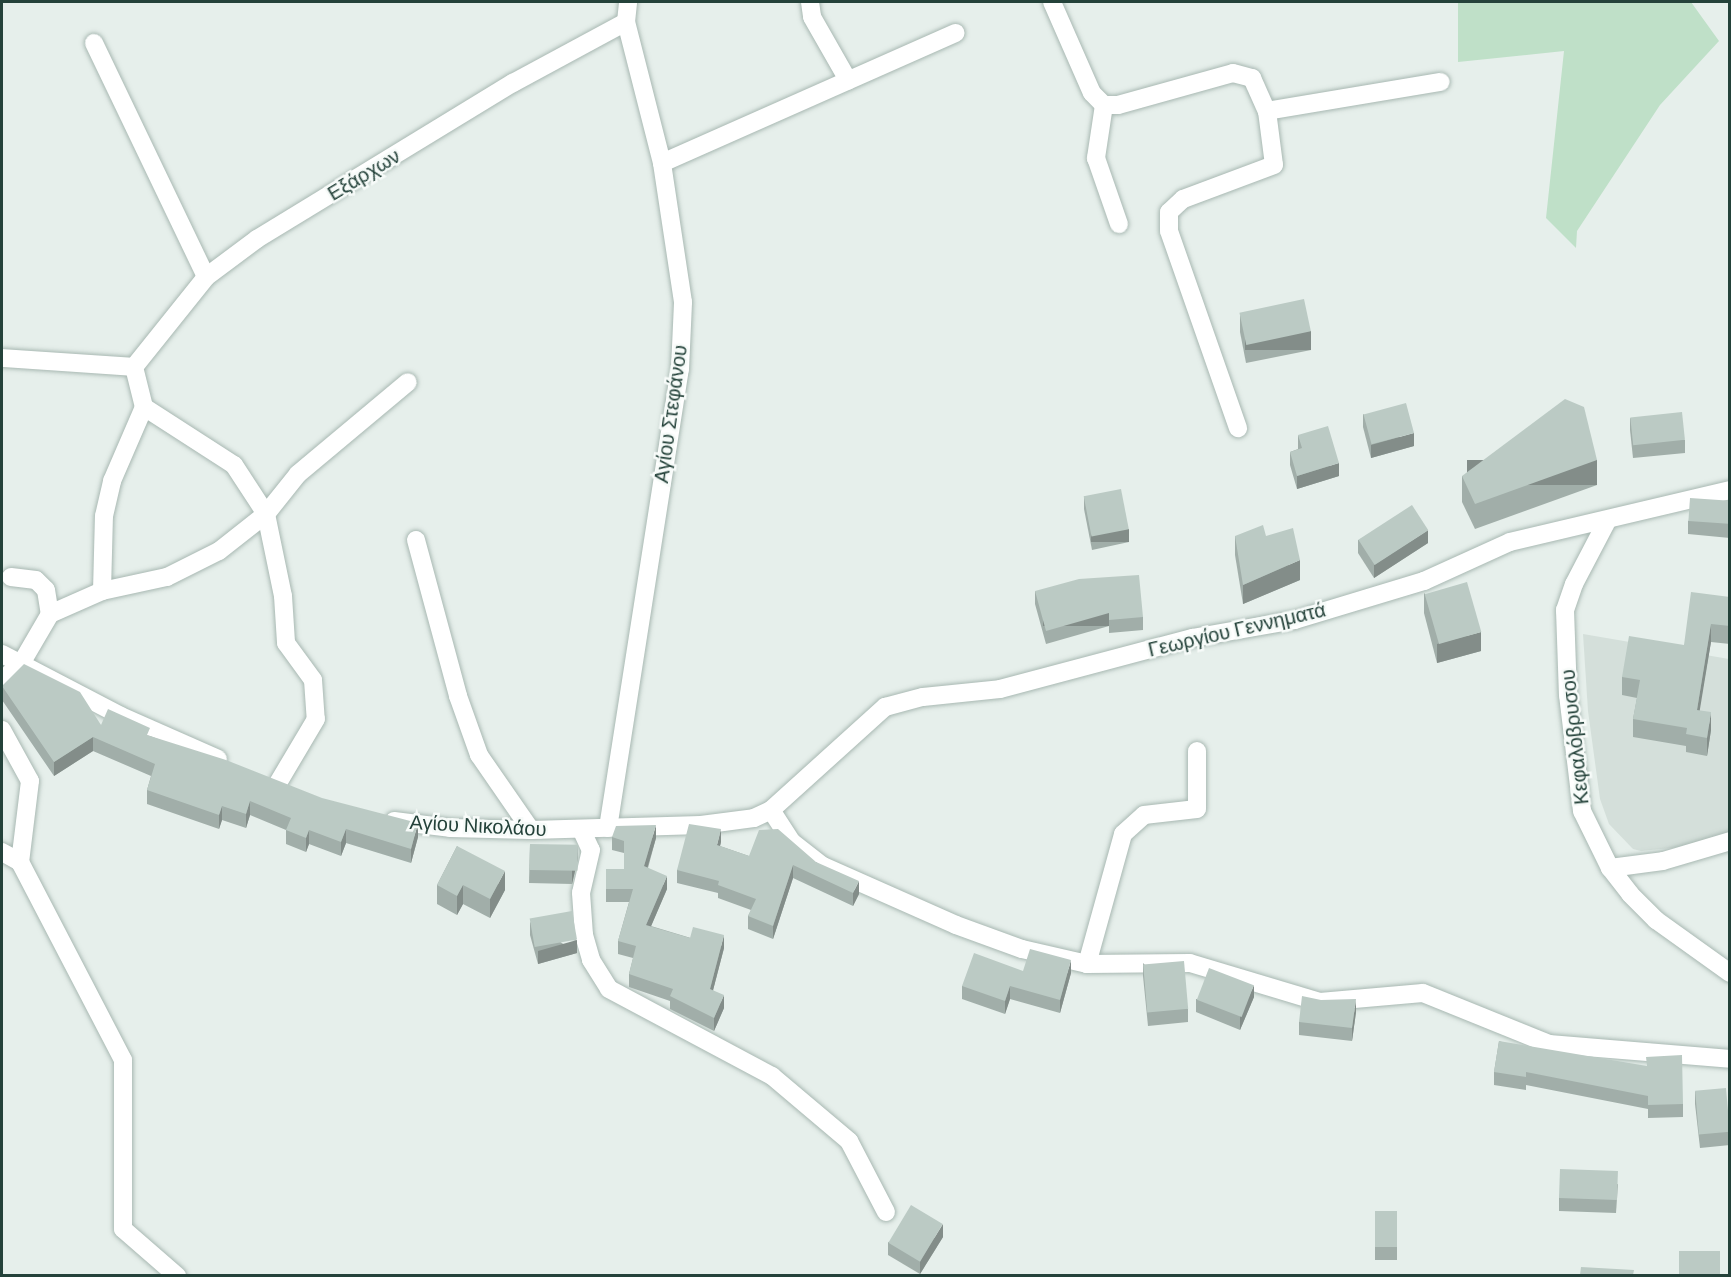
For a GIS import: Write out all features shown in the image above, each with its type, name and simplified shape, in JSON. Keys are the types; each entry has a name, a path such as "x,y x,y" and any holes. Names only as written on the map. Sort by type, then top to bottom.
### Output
{"street":[{"name":"Αγίου Στεφάνου","path":"608,828 680,369 683,302 662,163 626,22 628,2"},
{"path":"810,2 812,17 848,80"},
{"path":"1052,2 1092,93 1104,105 1118,105 1233,73 1252,78 1267,111 1274,165 1183,198 1169,212 1169,231 1238,428"},
{"name":"Εξάρχων","path":"134,368 206,277 257,239 513,83 626,22"},
{"path":"662,163 956,33"},
{"path":"94,43 206,277"},
{"path":"1267,111 1441,81"},
{"path":"1104,105 1096,158 1119,224"},
{"path":"2,358 134,368 144,406 112,481 104,516 102,591"},
{"path":"2,681 22,662 50,614 102,591 167,577 219,551 266,513 298,474 408,382"},
{"path":"144,406 234,465 266,513 283,596 286,643 313,680 316,719 278,783"},
{"name":"Γεωργίου Γεννηματά","path":"771,810 885,707 923,697 1000,689 1192,638 1295,620 1424,581 1510,542 1607,521 1730,490"},
{"name":"Κεφαλόβρυσου","path":"1607,521 1574,584 1565,610 1565,639 1580,802 1611,868 1656,920 1730,972"},
{"path":"416,540 458,696 479,756 531,830"},
{"path":"11,577 36,580 46,590 50,614"},
{"path":"2,654 22,662 131,721 239,767"},
{"path":"2,730 30,782 20,862"},
{"path":"1087,964 1123,834 1144,815 1197,809 1197,751"},
{"path":"259,775 297,790"},
{"path":"771,810 792,842 823,866 956,926 1022,949 1087,964 1190,963 1320,1002 1423,993 1549,1044 1730,1059"},
{"name":"Αγίου Νικολάου","path":"376,817 423,826 531,830 743,821 771,810"},
{"path":"581,829 591,850 581,893 584,935 591,960 609,989 772,1076 849,1142 886,1212"},
{"path":"1611,868 1663,861 1730,841"},
{"path":"2,852 20,862 123,1060 123,1229 177,1275"}],"shaded area":[{"path":"1583,634 1729,659 1729,833 1681,847 1641,851 1633,849 1609,824 1600,799 1588,711"}],"green space":[{"path":"1458,2 1691,2 1719,41 1660,105 1577,231 1576,248 1546,218 1564,51 1458,62"}],"building":[{"path":"1304,299 1311,331 1246,345 1239,313"},
{"path":"1565,399 1584,407 1597,460 1475,504 1462,476"},
{"path":"1406,403 1414,433 1372,444 1363,414"},
{"path":"1682,412 1685,440 1633,445 1630,417"},
{"path":"1328,426 1339,463 1297,476 1290,452 1302,448 1298,435"},
{"path":"1121,489 1129,529 1092,536 1084,496"},
{"path":"1690,498 1730,501 1728,524 1688,521"},
{"path":"1412,505 1428,530 1375,565 1358,540"},
{"path":"1263,525 1266,536 1293,528 1300,560 1243,585 1235,536"},
{"path":"1139,575 1143,617 1109,620 1109,613 1046,631 1035,591 1079,579"},
{"path":"1467,582 1481,632 1439,644 1425,594"},
{"path":"1691,592 1730,597 1730,626 1711,624 1697,710 1711,712 1707,738 1686,734 1687,728 1633,719 1640,680 1622,677 1629,636 1684,645"},
{"path":"24,664 80,692 101,725 108,709 150,728 147,735 226,760 322,798 418,823 411,849 346,829 341,842 309,830 306,838 286,830 291,818 250,801 246,814 222,806 219,815 147,790 155,764 93,737 54,762 2,686"},
{"path":"689,824 721,829 717,845 749,856 759,830 778,829 816,862 859,881 853,893 793,865 773,926 748,916 756,899 718,885 719,881 677,870"},
{"path":"656,825 644,866 667,876 646,925 690,938 693,927 724,935 710,989 724,995 714,1018 670,996 673,989 629,974 636,946 618,941 633,889 606,889 606,869 624,869 624,841 612,837 616,826"},
{"path":"530,844 578,845 578,871 530,870"},
{"path":"457,846 505,871 490,899 463,885 457,896 437,885"},
{"path":"572,911 577,940 535,947 530,918"},
{"path":"1030,949 1071,960 1060,1000 1010,986 1005,1001 962,986 974,953 1023,971"},
{"path":"1184,961 1188,1009 1147,1012 1143,965"},
{"path":"1209,968 1254,985 1242,1017 1197,1000"},
{"path":"1302,996 1321,1000 1356,999 1352,1028 1299,1022"},
{"path":"1499,1041 1647,1066 1646,1057 1682,1055 1683,1104 1648,1105 1648,1096 1526,1072 1526,1077 1494,1072"},
{"path":"1726,1088 1730,1132 1699,1135 1695,1091"},
{"path":"1560,1169 1618,1171 1617,1200 1559,1198"},
{"path":"911,1205 943,1224 920,1262 888,1243"},
{"path":"1375,1211 1397,1211 1397,1247 1375,1247"},
{"path":"1679,1251 1720,1251 1720,1275 1679,1275"},
{"path":"1581,1267 1634,1270 1633,1275 1580,1275"}]}
